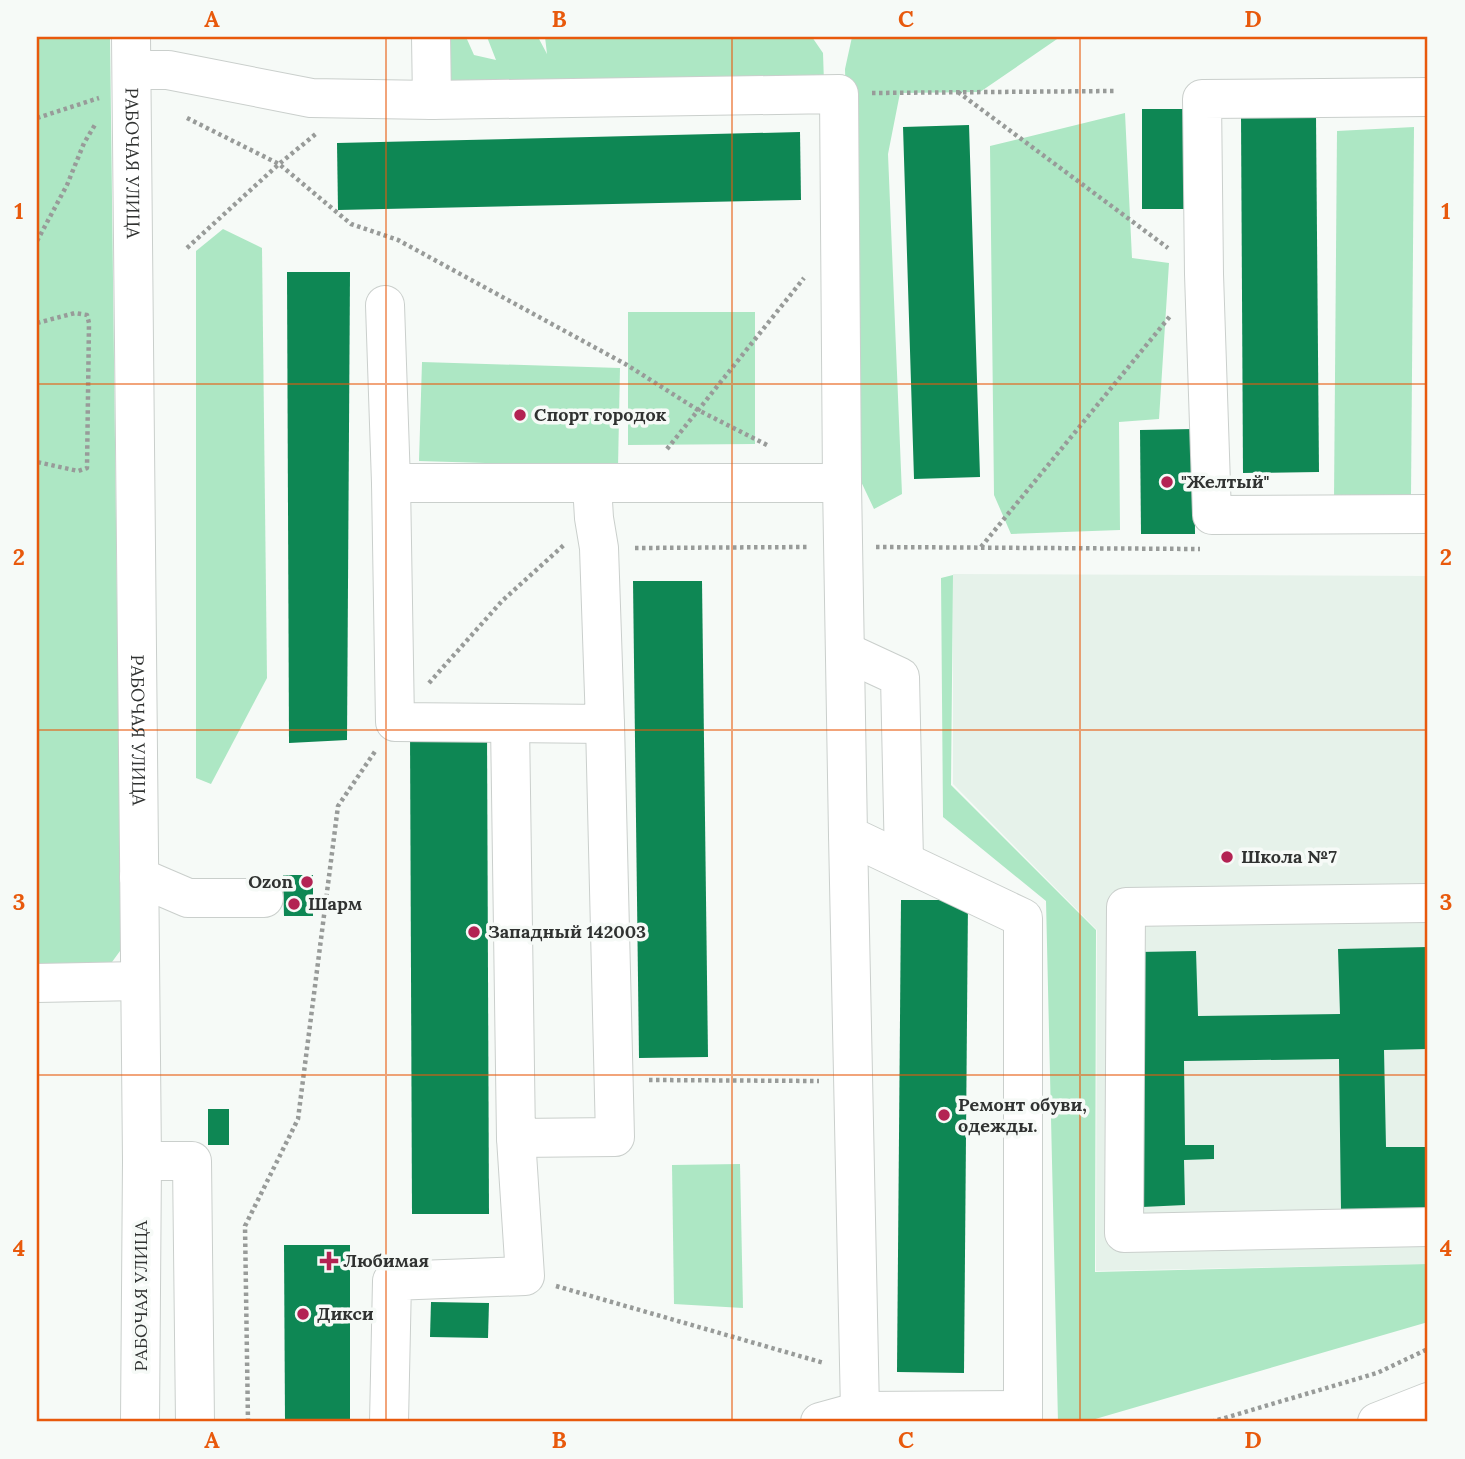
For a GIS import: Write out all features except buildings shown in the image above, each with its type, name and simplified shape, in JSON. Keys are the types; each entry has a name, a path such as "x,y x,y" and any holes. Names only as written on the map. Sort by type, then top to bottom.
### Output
{"street":[{"path":"431,37 432,100"},
{"path":"124,68 168,70 311,98 432,100 839,94 842,483 860,1392"},
{"name":"РАБОЧАЯ УЛИЦА","path":"124,68 139,877 142,1161 140,1422"},
{"path":"1428,97 1202,99 1204,274 1212,515 1428,514"},
{"path":"385,305 391,483 394,722 605,724"},
{"path":"391,483 595,517 640,482 842,483"},
{"path":"516,1138 615,1138 605,724 595,517"},
{"path":"846,652 900,677 904,861"},
{"path":"389,1422 392,1281 525,1276 516,1138 510,723"},
{"path":"820,1422 860,1392 1023,1416 1023,918 848,835"},
{"path":"139,877 188,898 264,898"},
{"path":"1428,903 1126,907 1124,1233 1428,1227"},
{"path":"37,983 139,981"},
{"path":"142,1161 192,1161 195,1422"},
{"path":"1377,1422 1428,1402"}],"path":[{"path":"37,118 124,68"},
{"path":"839,94 1114,91"},
{"path":"958,92 1204,274 981,547"},
{"path":"187,248 279,164 317,134 311,98"},
{"path":"37,241 99,118"},
{"path":"187,118 279,164 351,223 397,240 627,365 698,411 770,447"},
{"path":"640,482 806,276"},
{"path":"37,323 79,313 87,315 89,323 87,468 78,471 37,462"},
{"path":"248,1422 246,1226 298,1119 338,806 394,722 502,601 595,517 845,547 1215,549 1212,515"},
{"path":"613,1080 853,1081"},
{"path":"525,1276 860,1392"},
{"path":"1211,1422 1377,1373 1428,1349"}],"shaded area":[{"name":"Школа №7","path":"953,574 1428,576 1428,1264 1096,1271 1097,930 953,784"}],"green space":[{"path":"37,37 110,37 118,685 125,930 120,951 112,962 37,969"},
{"path":"444,37 466,37 474,55 496,60 487,37 538,37 547,54 545,37 812,37 823,53 824,83 445,89"},
{"path":"852,37 1060,37 980,92 900,93 888,154 902,494 874,509 856,471 845,69"},
{"path":"1125,113 1132,258 1169,263 1159,419 1119,422 1120,530 1011,534 994,495 990,146"},
{"path":"1414,127 1411,496 1334,499 1337,131"},
{"path":"223,229 262,248 267,678 211,784 196,778 196,251"},
{"path":"628,312 755,312 755,444 628,445"},
{"name":"Спорт городок","path":"422,362 620,368 618,467 419,461"},
{"path":"953,575 951,785 1096,930 1095,1272 1428,1264 1428,1322 1085,1422 1058,1422 1046,901 943,817 941,578"},
{"path":"740,1164 743,1308 674,1304 672,1165"}],"place":[{"name":"Спорт городок","path":"520,415"},
{"name":"\"Желтый\"","path":"1167,482"},
{"name":"Школа №7","path":"1227,857"},
{"name":"Ozon","path":"307,882"},
{"name":"Шарм","path":"294,904"},
{"name":"Западный 142003","path":"474,932"},
{"name":"Ремонт обуви, одежды.","path":"944,1115"},
{"name":"Любимая","path":"329,1261"},
{"name":"Дикси","path":"303,1314"}]}
